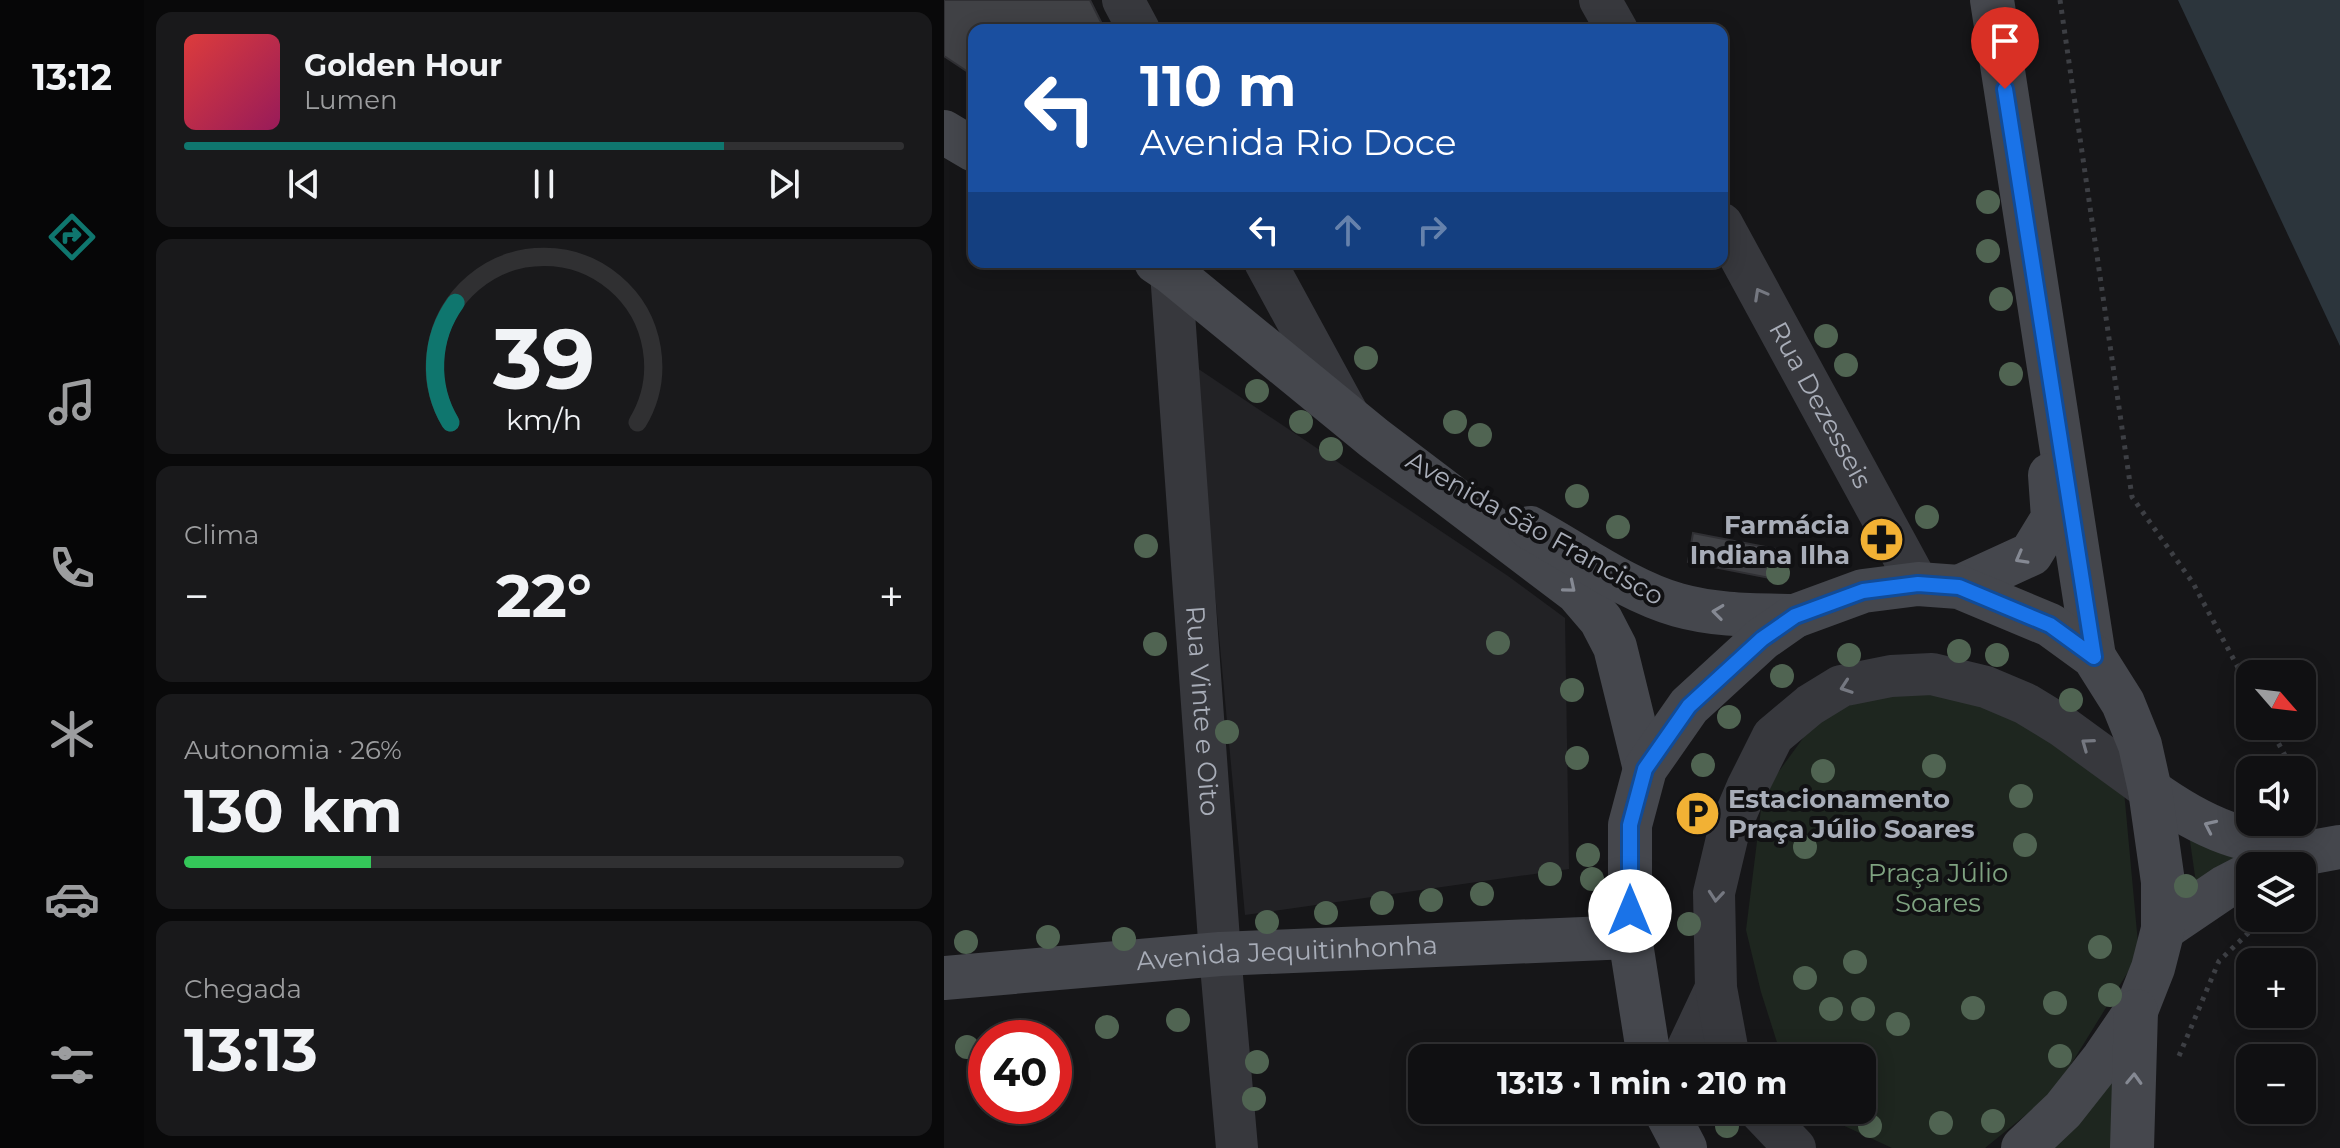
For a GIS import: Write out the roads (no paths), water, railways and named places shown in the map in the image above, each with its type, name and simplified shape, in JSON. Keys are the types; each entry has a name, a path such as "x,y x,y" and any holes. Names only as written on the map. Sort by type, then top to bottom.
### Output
{"street":[{"path":"1123,0 1136,24"},
{"path":"1600,0 1614,24"},
{"path":"1992,0 2094,657"},
{"path":"944,132 968,146"},
{"name":"Rua Dezesseis","path":"1728,234 1938,586"},
{"name":"Rua Vinte e Oito","path":"1164,268 1237,1148"},
{"name":"Avenida São Francisco","path":"1165,268 1362,429 1577,592 1601,620 1615,647 1645,769"},
{"path":"1268,268 1362,429"},
{"path":"1647,1044 1630,937 1630,825 1645,769 1689,706 1762,639 1795,616 1863,591 1938,586 2031,554 2053,518 2038,297"},
{"name":"Avenida São Francisco","path":"1362,429 1635,588 1710,612 1795,616"},
{"path":"1938,586 2050,625 2094,657 2123,703 2140,745 2150,790 2163,882 2163,929 2153,968 2136,1011 2104,1058 2063,1110 2023,1148"},
{"path":"1726,1044 1716,988 1714,893 1729,830 1773,736 1810,705 1841,686 1891,676 1932,674 1986,687 2026,704 2062,726 2177,810 2234,837 2296,852"},
{"path":"2163,929 2236,881"},
{"name":"Avenida Jequitinhonha","path":"944,978 1220,954 1630,937"},
{"path":"1690,1044 1716,988"},
{"path":"2132,1148 2136,1011"},
{"path":"1664,1124 1665,1148"},
{"path":"1671,1124 1685,1148"},
{"path":"1772,1124 1795,1148"}],"place":[{"name":"Farmácia Indiana Ilha","path":"1881,540"},
{"name":"Estacionamento Praça Júlio Soares","path":"1697,814"}],"park label":[{"name":"Praça Júlio Soares","path":"1938,888"}]}
